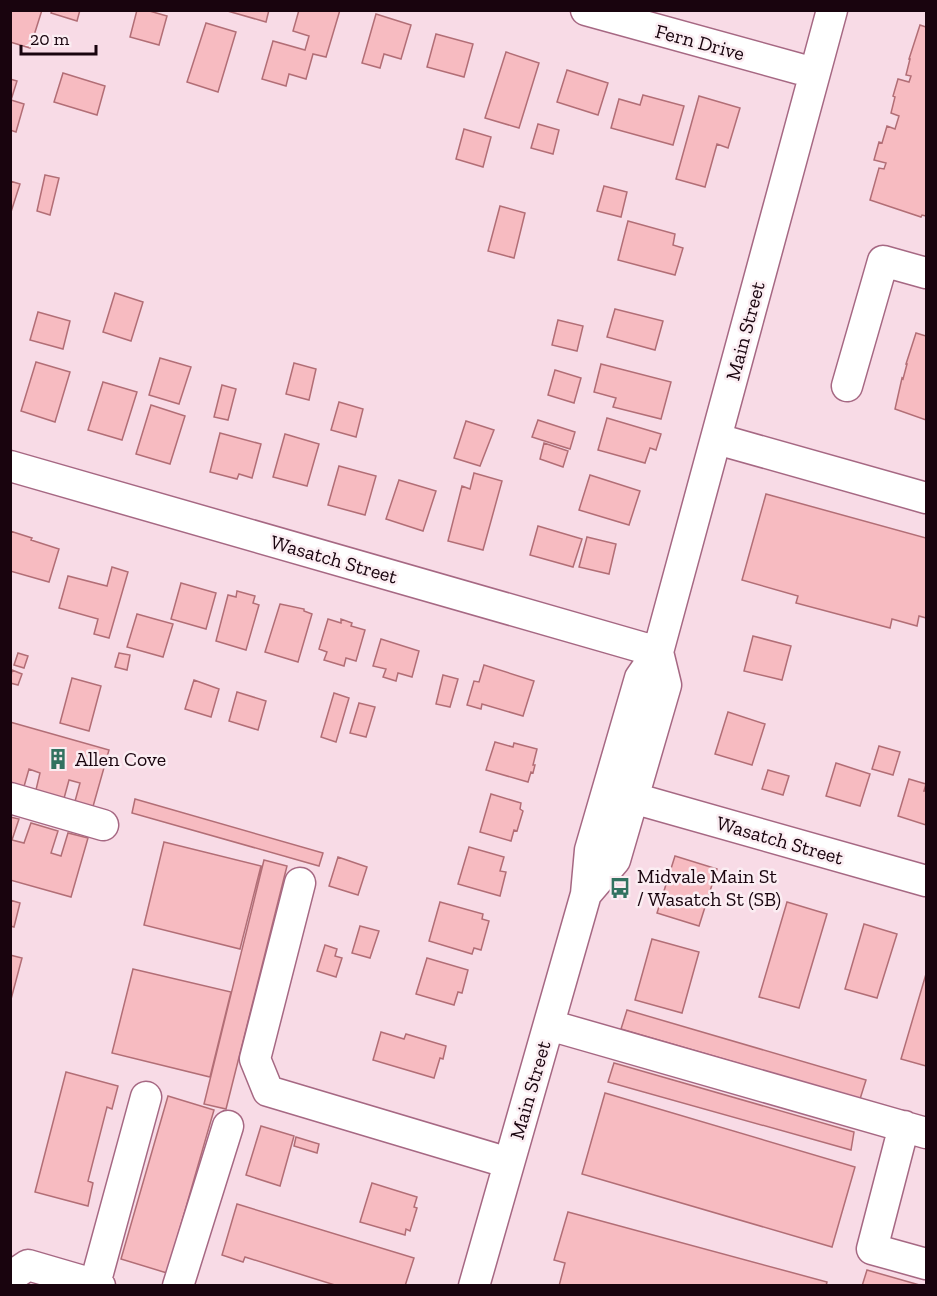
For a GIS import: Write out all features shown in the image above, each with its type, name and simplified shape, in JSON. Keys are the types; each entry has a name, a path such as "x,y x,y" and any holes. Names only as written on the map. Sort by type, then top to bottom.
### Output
{"street":[{"name":"Fern Drive","path":"586,10 814,73"},
{"name":"Main Street","path":"474,1286 586,894 590,850 636,689 640,678 658,652 832,10"},
{"path":"847,386 883,261 927,273"},
{"path":"717,439 927,498"},
{"name":"Wasatch Street","path":"10,466 658,652"},
{"name":"Main Street","path":"586,894 615,860 666,685 658,652"},
{"path":"10,798 104,825"},
{"name":"Wasatch Street","path":"633,798 927,881"},
{"path":"300,883 255,1059 268,1091 509,1162"},
{"path":"549,1024 915,1130 872,1249 927,1264"},
{"path":"10,1277 28,1265 97,1285 146,1097"},
{"path":"178,1286 228,1126"}],"building":[{"path":"10,10 42,10 30,48 10,42"},
{"path":"52,10 80,10 77,21 51,13"},
{"path":"137,10 167,16 159,45 130,37"},
{"path":"224,10 269,10 266,22"},
{"path":"299,10 340,10 326,57 313,54 306,79 289,74 286,86 262,79 273,41 305,50 309,36 293,31"},
{"path":"376,14 411,25 401,59 384,54 380,68 362,63"},
{"path":"206,23 236,32 218,92 187,82"},
{"path":"920,25 926,27 926,216 921,217 870,200 879,168 884,169 886,163 874,160 879,142 882,143 887,126 895,129 899,116 891,113 895,97 893,96 898,79 909,82 911,76 906,75 909,59"},
{"path":"436,34 473,44 464,77 427,67"},
{"path":"506,52 539,63 519,128 485,118"},
{"path":"567,70 608,83 598,115 557,102"},
{"path":"63,73 105,86 97,115 54,102"},
{"path":"10,79 17,81 11,100 24,104 16,132 10,130"},
{"path":"643,95 684,106 673,145 611,128 619,99 640,105"},
{"path":"699,96 740,108 728,148 717,144 705,187 676,179"},
{"path":"538,124 559,130 553,154 531,148"},
{"path":"464,129 491,137 483,167 456,159"},
{"path":"45,175 59,178 50,215 37,211"},
{"path":"10,181 20,184 10,215"},
{"path":"604,186 627,192 621,217 597,211"},
{"path":"500,206 525,213 514,258 488,251"},
{"path":"628,221 675,234 673,245 683,248 675,275 618,260"},
{"path":"115,293 143,302 131,341 103,332"},
{"path":"615,309 663,321 655,350 607,337"},
{"path":"38,312 70,321 63,349 30,340"},
{"path":"558,320 583,326 577,351 552,345"},
{"path":"916,333 926,336 926,420 895,409"},
{"path":"160,358 191,367 179,404 149,395"},
{"path":"36,362 70,372 55,422 21,411"},
{"path":"294,363 316,369 309,400 286,394"},
{"path":"601,364 671,382 661,419 613,407 616,398 594,392"},
{"path":"555,370 581,378 574,403 548,395"},
{"path":"103,382 137,392 122,440 88,430"},
{"path":"222,385 236,389 228,420 214,417"},
{"path":"339,402 363,409 356,437 331,430"},
{"path":"151,405 185,416 170,464 136,454"},
{"path":"607,418 661,434 656,450 650,448 645,463 598,450"},
{"path":"538,420 575,432 570,449 532,437"},
{"path":"466,421 494,430 480,466 454,458"},
{"path":"220,433 261,444 252,478 239,474 237,479 210,472"},
{"path":"285,434 319,444 307,486 273,477"},
{"path":"544,443 568,451 563,467 540,459"},
{"path":"339,466 376,476 365,515 328,505"},
{"path":"474,473 502,481 483,550 448,541 462,486 470,489"},
{"path":"590,475 640,491 629,525 579,510"},
{"path":"399,480 436,491 423,531 386,519"},
{"path":"766,494 926,538 926,618 919,616 917,626 892,619 890,628 796,603 798,596 742,580"},
{"path":"538,526 582,539 573,567 530,555"},
{"path":"10,531 59,549 49,582 10,571"},
{"path":"587,537 616,544 609,574 579,567"},
{"path":"112,567 128,572 109,638 94,634 98,619 59,608 68,576 107,586"},
{"path":"181,583 216,593 206,629 171,619"},
{"path":"237,591 255,596 253,603 259,605 246,650 216,641 228,595 236,597"},
{"path":"280,604 304,609 312,614 298,662 265,652"},
{"path":"137,614 173,624 163,657 127,647"},
{"path":"328,619 341,623 341,619 352,623 351,626 365,630 356,661 346,658 344,666 324,660 327,652 319,649"},
{"path":"753,636 791,646 782,680 744,671"},
{"path":"381,639 419,651 412,677 398,673 396,681 383,677 386,669 373,666"},
{"path":"18,653 28,656 24,668 14,665"},
{"path":"119,653 130,655 127,670 115,667"},
{"path":"484,665 534,681 523,716 482,704 481,709 467,705 474,681 479,682"},
{"path":"12,670 22,674 18,685 10,683"},
{"path":"443,675 458,679 450,707 436,704"},
{"path":"72,678 101,686 89,731 60,723"},
{"path":"194,680 219,689 211,717 185,709"},
{"path":"237,692 266,701 258,730 229,721"},
{"path":"334,693 349,698 336,742 321,737"},
{"path":"359,703 375,707 366,737 350,733"},
{"path":"728,712 765,724 752,765 715,754"},
{"name":"Allen Cove","path":"10,722 109,750 92,810 74,805 80,783 69,780 63,802 35,794 40,773 29,769 23,790 10,787"},
{"path":"495,742 513,747 514,743 537,749 533,773 531,772 528,782 486,770"},
{"path":"879,746 900,752 893,775 872,769"},
{"path":"836,763 870,774 860,806 826,796"},
{"path":"768,770 789,776 783,795 762,789"},
{"path":"909,779 926,784 924,791 926,791 926,825 898,816"},
{"path":"491,794 521,803 520,809 523,811 517,831 514,830 511,841 480,832"},
{"path":"135,799 323,853 319,866 132,813"},
{"path":"10,817 19,819 12,840 24,843 31,823 58,831 51,853 61,856 68,833 88,838 71,897 10,880"},
{"path":"164,842 261,866 240,949 144,925"},
{"path":"469,847 504,857 500,871 506,872 500,896 458,884"},
{"path":"675,856 717,869 699,926 657,913"},
{"path":"338,857 367,867 358,895 329,886"},
{"path":"264,860 287,866 226,1109 204,1104"},
{"path":"10,900 20,903 14,927 10,926"},
{"path":"440,902 483,914 482,919 489,921 481,950 474,948 472,954 429,941"},
{"path":"787,902 827,914 799,1008 759,997"},
{"path":"864,924 897,934 877,998 845,989"},
{"path":"360,926 379,931 370,958 352,953"},
{"path":"652,939 699,952 682,1013 635,1000"},
{"path":"325,945 337,949 335,956 342,958 336,977 317,971"},
{"path":"10,955 22,958 10,1003"},
{"path":"427,958 468,970 462,993 458,992 454,1005 416,994"},
{"path":"133,969 231,992 210,1077 112,1053"},
{"path":"926,974 926,1066 901,1059"},
{"path":"627,1010 866,1080 860,1099 621,1029"},
{"path":"381,1032 404,1039 406,1034 446,1046 434,1078 373,1060"},
{"path":"614,1063 854,1132 851,1150 608,1082"},
{"path":"66,1072 118,1086 112,1109 107,1107 88,1181 93,1183 88,1206 35,1192"},
{"path":"605,1093 855,1167 832,1247 582,1174"},
{"path":"168,1096 214,1110 167,1273 121,1259"},
{"path":"261,1126 294,1136 280,1186 246,1175"},
{"path":"296,1137 319,1144 317,1153 294,1146"},
{"path":"372,1183 417,1197 414,1207 417,1208 410,1231 406,1229 405,1235 360,1222"},
{"path":"237,1204 414,1258 405,1286 338,1286 245,1257 243,1262 222,1255"},
{"path":"568,1212 827,1282 826,1286 559,1286 565,1263 554,1260"},
{"path":"867,1270 923,1286 862,1286"}],"place":[{"name":"Allen Cove","path":"58,759"},
{"name":"Midvale Main St / Wasatch St (SB)","path":"620,888"}]}
